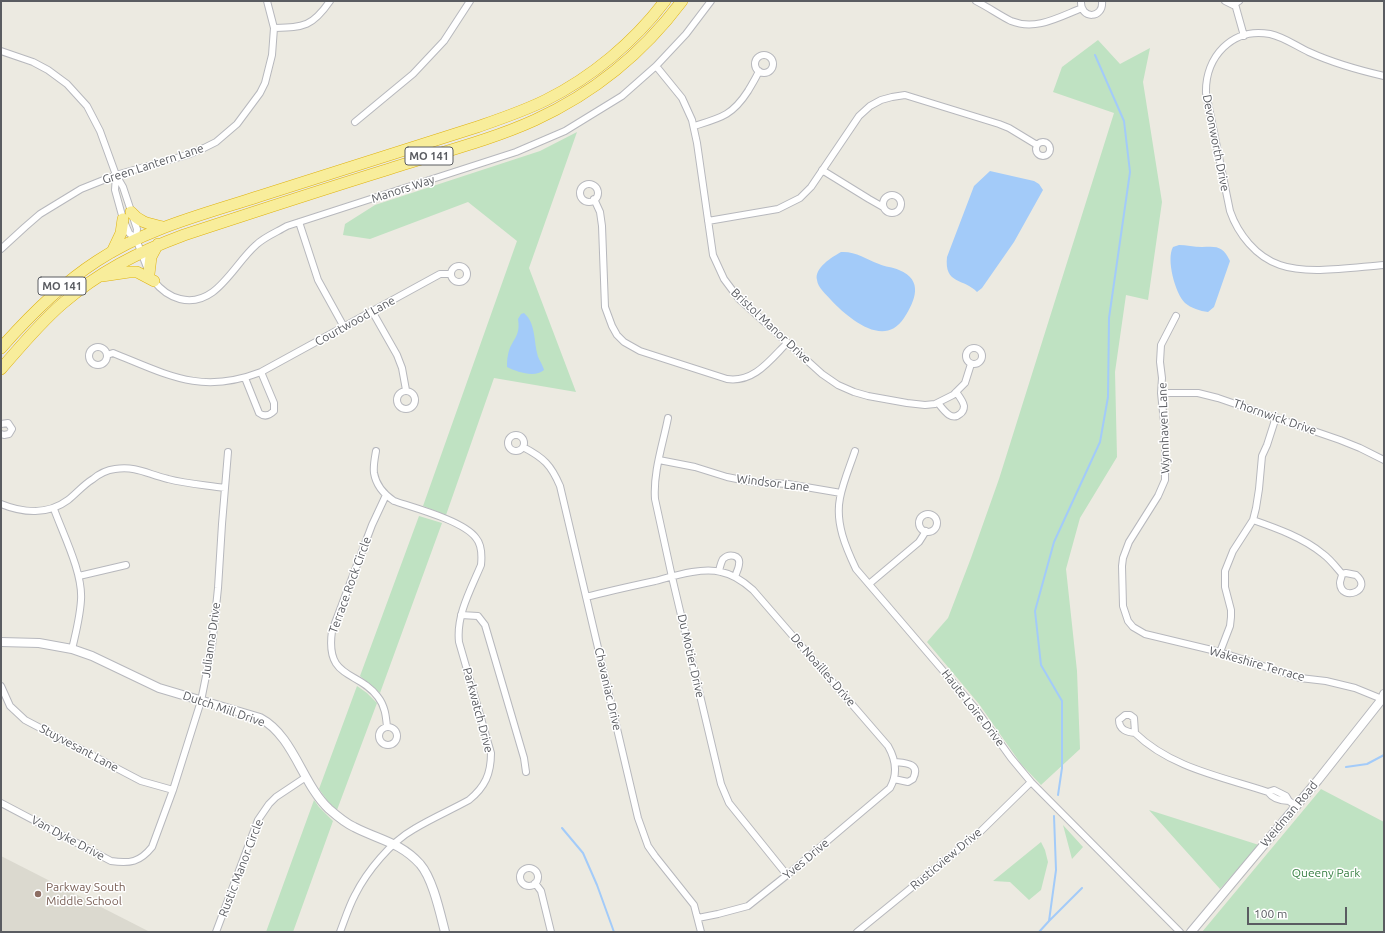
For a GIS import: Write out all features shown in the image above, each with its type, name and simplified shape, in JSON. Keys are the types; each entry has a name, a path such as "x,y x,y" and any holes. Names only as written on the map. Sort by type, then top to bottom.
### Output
{"highway":[{"path":"643,27 659,1"},
{"name":"MO 141","path":"1,348 58,289 112,252 136,239 163,227 477,127 524,110 567,89 608,60 643,27 665,1"},
{"name":"MO 141","path":"1,369 61,305 97,277 141,252 158,244 221,223 488,137 540,117 577,98 617,69 653,36 682,1"},
{"path":"112,252 127,216 163,227"},
{"path":"97,277 137,272 152,277 151,257 158,244"}],"street":[{"name":"Green Lantern Lane","path":"1,249 40,214 81,190 116,175 187,155 204,148 216,142 237,124 260,94 265,83 272,55 274,28 267,1"},
{"path":"274,28 300,27 321,14 330,1"},
{"path":"356,122 413,74 444,41 470,1"},
{"name":"Manors Way","path":"136,239 152,277 166,294 184,300 194,300 208,296 220,286 243,257 257,244 288,226 516,152 552,137 583,121 622,96 656,66 686,34 710,1"},
{"path":"976,1 1012,21 1028,25 1042,24 1050,21 1081,4 1087,13 1090,15 1096,14 1102,9 1102,1"},
{"path":"1225,1 1230,4 1237,2 1244,36"},
{"name":"Devonworth Drive","path":"1384,76 1345,66 1309,52 1284,39 1270,34 1260,33 1235,39 1218,52 1207,76 1206,85 1206,93 1230,211 1234,223 1246,240 1262,255 1280,265 1298,269 1328,269 1384,265"},
{"path":"1,51 33,62 48,70 67,84 84,102 95,120 116,175 123,187 129,232 136,239"},
{"name":"Bristol Manor Drive","path":"656,66 682,98 690,114 697,142 713,254 729,287 739,299 822,374 838,385 854,392 886,400 907,403 925,405 938,403 953,395 965,383 971,364"},
{"path":"694,126 716,119 732,111 741,101 759,71"},
{"path":"708,221 778,209 800,198 811,187 859,116 870,106 881,100 892,97 905,95 999,124 1009,128 1037,145"},
{"path":"822,170 883,207"},
{"path":"116,175 115,190 127,216 137,229 136,239"},
{"path":"594,199 600,212 602,226 605,307 612,326 617,335 624,342 640,351 727,380 736,380 750,376 762,369 786,343"},
{"path":"299,222 318,280 344,327"},
{"name":"Courtwood Lane","path":"107,355 113,353 176,378 192,382 231,381 244,378 261,372 440,274 451,274"},
{"path":"372,311 397,355 402,368 406,390"},
{"name":"Wynnhaven Lane","path":"1133,627 1125,614 1123,606 1123,558 1129,542 1158,496 1165,480 1165,431 1161,393 1162,378 1160,345 1176,316"},
{"path":"244,378 258,413 264,416 269,415 274,411 274,403 261,372"},
{"path":"938,403 950,416 960,415 963,411 964,404 956,392"},
{"name":"Thornwick Drive","path":"1161,393 1209,395 1352,444 1384,460"},
{"path":"1220,652 1230,626 1231,617 1231,610 1225,587 1225,572 1233,552 1253,520 1259,489 1262,456 1276,417"},
{"name":"Du Motier Drive","path":"668,418 654,489 655,499 721,784 725,796 734,810 787,875"},
{"path":"1,424 8,423 12,428 9,434 4,436 1,434"},
{"name":"Chavaniac Drive","path":"523,447 538,455 546,462 552,469 560,486 635,806 643,832 648,846 694,905 701,932"},
{"path":"376,450 374,473 380,487 386,495"},
{"name":"Haute Loire Drive","path":"855,451 841,493 839,518 845,543 856,569 975,708 1011,758 1031,782 1180,932"},
{"name":"Julianna Drive","path":"137,861 152,847 173,790 201,701 212,646 218,588 228,452"},
{"name":"Windsor Lane","path":"659,460 696,467 727,477 752,482 788,484 841,493"},
{"path":"1,504 22,510 45,511 54,509 67,501 87,482 99,475 113,469 125,468 139,469 180,482 225,488"},
{"name":"Parkwatch Drive","path":"340,932 355,894 371,869 394,844 414,829 469,800 483,785 490,769 491,753 459,642 458,632 461,615 481,564 481,547 476,538 470,532 456,523 394,501 386,495"},
{"name":"Terrace Rock Circle","path":"386,495 372,526 332,631 331,648 336,663 341,670 366,686 379,698 386,714 388,727"},
{"path":"54,509 79,576 82,599 72,649"},
{"path":"1253,520 1284,531 1316,549 1323,554 1342,574"},
{"path":"869,584 919,542 926,531"},
{"path":"718,571 722,560 728,556 734,556 738,558 740,564 735,577"},
{"path":"79,576 126,565"},
{"name":"De Noailles Drive","path":"586,597 707,570 718,571 746,583 888,746 895,762 895,776"},
{"path":"461,615 478,616 485,625 522,751 526,772"},
{"name":"Wakeshire Terrace","path":"1133,627 1140,632 1149,635 1220,652 1300,678 1326,681 1383,697"},
{"name":"Dutch Mill Drive","path":"1,642 39,643 72,649 92,656 151,685 260,718 268,723 282,738 328,808 353,827 409,852 421,865 426,873 445,932"},
{"name":"Stuyvesant Lane","path":"1,686 10,706 25,720 141,781 173,790"},
{"name":"Weidman Road","path":"1191,932 1296,806 1383,697"},
{"path":"1135,733 1143,741 1187,766 1268,792 1274,790 1286,796 1289,801 1296,806"},
{"path":"895,762 910,764 916,772 913,779 908,782 895,776"},
{"name":"Rustic Manor Circle","path":"216,932 258,820 276,797 306,776"},
{"name":"Yves Drive","path":"698,918 748,906 890,788 895,776"},
{"name":"Rusticview Drive","path":"857,932 981,831 1031,782"},
{"name":"Van Dyke Drive","path":"1,803 111,861 137,861"},
{"path":"535,883 541,891 551,932"}],"shaded area":[{"name":"Parkway South Middle School","path":"1,856 150,932 1,932"}],"green space":[{"path":"1098,40 1120,64 1150,48 1143,82 1162,202 1148,300 1126,295 1115,372 1117,457 1080,518 1066,569 1077,671 1080,749 1041,785 1021,764 979,704 927,642 948,618 999,479 1114,113 1053,92 1062,67"},
{"path":"577,132 529,268 576,392 494,378 446,515 423,506 517,241 468,202 370,239 343,235 345,224 375,205 540,151"},
{"path":"419,516 442,523 380,693 360,676"},
{"path":"357,686 377,703 337,810 329,803 319,789"},
{"name":"Queeny Park","path":"1321,789 1384,822 1384,932 1202,932"},
{"path":"314,800 333,821 293,932 266,932"},
{"path":"1149,810 1259,845 1220,889"},
{"path":"1063,825 1083,847 1072,859"},
{"path":"1041,842 1048,862 1041,890 1029,900 1010,882 993,881"}],"water":[{"path":"990,171 1034,181 1039,184 1043,190 1014,242 982,288 977,292 952,277 947,266 947,257 974,186"},
{"path":"1179,245 1216,247 1225,252 1230,261 1214,307 1208,312 1187,305 1178,292 1171,267 1171,252 1173,247"},
{"path":"841,252 856,254 881,265 897,269 907,274 912,279 915,291 914,298 904,318 896,327 887,331 877,331 856,322 838,307 821,288 817,280 818,271 824,263"},
{"path":"524,313 533,328 537,353 544,370 536,374 516,371 507,367 509,350 517,335 519,325 518,319 521,314"}],"waterway":[{"path":"1058,795 1062,768 1062,701 1041,665 1035,611 1054,542 1100,442 1108,397 1109,318 1130,172 1124,121 1095,55"},
{"path":"1346,767 1367,764 1384,755"},
{"path":"1039,932 1049,921 1056,870 1054,816"},
{"path":"562,828 583,853 597,885 614,932"},
{"path":"1049,921 1082,888"}],"place":[{"name":"Parkway South Middle School","path":"38,894"}]}
